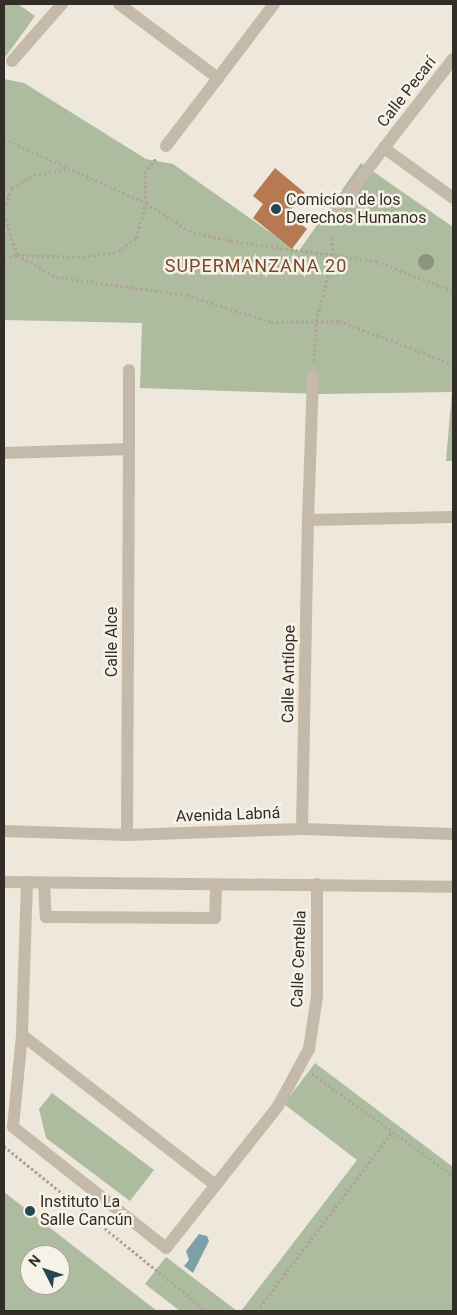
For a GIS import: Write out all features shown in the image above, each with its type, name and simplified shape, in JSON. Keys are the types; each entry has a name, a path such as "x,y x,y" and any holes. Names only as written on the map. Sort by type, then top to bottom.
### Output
{"street":[{"path":"12,61 62,4"},
{"path":"119,4 218,78"},
{"path":"166,146 274,4"},
{"name":"Calle Pecarí","path":"453,59 384,148 453,198"},
{"path":"329,220 384,148"},
{"name":"Calle Alce","path":"127,834 129,370"},
{"name":"Calle Antílope","path":"302,829 308,520 313,376"},
{"path":"4,453 129,449"},
{"path":"308,520 453,517"},
{"name":"Avenida Labná","path":"4,831 127,834 302,829 453,834"},
{"path":"4,882 453,887"},
{"name":"Calle Centella","path":"26,882 22,1035 14,1127 166,1248 214,1184 278,1106 309,1050 317,996 317,884"},
{"path":"44,883 46,917 215,918 216,884"},
{"path":"22,1035 214,1184"}],"path":[{"path":"4,139 146,203 189,231 231,241 376,261 453,290"},
{"path":"4,259 17,255 78,257 118,252 136,238 146,203 145,173 166,146"},
{"path":"4,209 12,188 34,175 69,168"},
{"path":"4,214 17,255 56,277 187,295 271,322 339,321 453,364"},
{"path":"313,376 316,321 334,255 329,220"},
{"path":"300,1065 453,1176"},
{"path":"257,1311 392,1132"},
{"path":"4,1146 206,1311"}],"green space":[{"path":"4,4 18,4 35,16 4,59"},
{"path":"4,79 24,83 146,159 173,164 298,252 361,163 453,227 453,461 446,461 452,392 319,394 140,388 142,323 4,320"},
{"path":"315,1063 453,1167 453,1311 241,1311 357,1160 284,1104"},
{"path":"52,1093 154,1170 130,1201 46,1138 39,1109"},
{"path":"4,1192 157,1311 4,1311"},
{"path":"166,1257 237,1311 180,1311 145,1284"}],"water":[{"path":"199,1234 207,1236 209,1241 193,1273 184,1266 189,1260 186,1251"}],"building":[{"name":"Comicíon de los Derechos Humanos","path":"275,168 305,193 288,213 307,229 292,249 253,218 263,204 253,196"}],"place":[{"name":"Comicíon de los Derechos Humanos","path":"276,209"},
{"name":"Instituto La Salle Cancún","path":"30,1211"}],"district":[{"name":"SUPERMANZANA 20","path":"256,266"}]}
